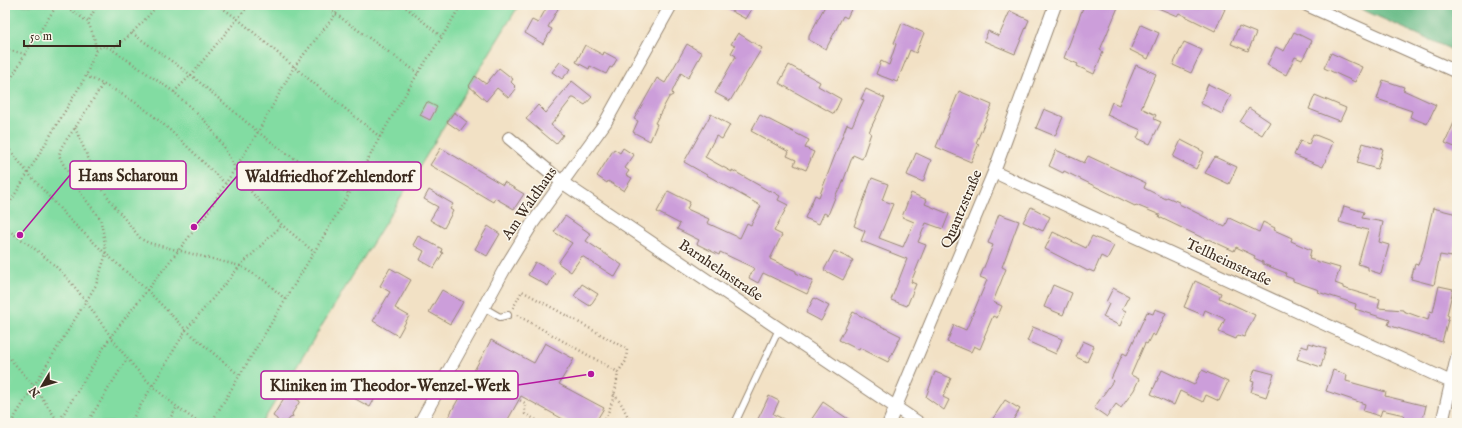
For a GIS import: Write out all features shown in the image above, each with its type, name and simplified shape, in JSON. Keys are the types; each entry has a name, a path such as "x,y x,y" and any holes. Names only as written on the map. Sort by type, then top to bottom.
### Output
{"street":[{"name":"Am Waldhaus","path":"420,423 483,308 532,224 605,123 672,5"},
{"name":"Quantzstraße","path":"889,423 994,172 1056,5"},
{"path":"1307,5 1457,72"},
{"name":"Barnhelmstraße","path":"509,138 563,183 920,423"},
{"name":"Tellheimstraße","path":"994,172 1451,382"},
{"path":"1442,423 1457,357"}],"lane":[{"path":"483,308 500,317 508,315"},
{"path":"735,423 779,329"}],"path":[{"path":"5,90 25,54 57,5"},
{"path":"5,211 86,76 96,50 94,37 88,22 64,5"},
{"path":"88,22 97,5"},
{"path":"110,48 115,48 132,33 158,5"},
{"path":"218,5 238,19 380,137"},
{"path":"174,92 191,75 249,5"},
{"path":"323,5 418,73"},
{"path":"5,353 34,386 59,423 111,336 204,218 258,132 294,67 342,5"},
{"path":"402,5 442,37"},
{"path":"211,423 350,194 380,137 418,73 461,5"},
{"path":"132,33 191,75 258,132 286,153 350,194"},
{"path":"96,50 102,46 110,48 174,92 207,123 224,147 235,168 252,193 282,225 314,252"},
{"path":"5,49 25,54"},
{"path":"86,76 103,84 142,107 165,126 225,184"},
{"path":"11,423 87,302 96,285 106,254 100,218 70,176 59,155 64,143 103,84"},
{"path":"75,128 101,188 141,239 149,243 240,266 265,281 286,299"},
{"path":"5,144 28,173 70,220 147,290 186,330 239,375"},
{"path":"130,423 186,330 240,266 282,225"},
{"path":"5,228 38,250 66,276 87,302 127,359 153,387 176,407 200,423"},
{"path":"602,423 606,418 618,372 626,361 627,349 522,291 510,312 618,372"},
{"path":"87,423 127,359"},
{"path":"499,389 525,403 525,414 542,423"},
{"path":"613,394 622,405 631,423"},
{"path":"167,423 176,407"}],"green space":[{"path":"5,5 519,5 262,423 5,423"},
{"path":"1352,5 1457,5 1457,52"}],"building":[{"path":"548,5 560,5 548,27 552,29 543,44 525,33 532,20 538,23"},
{"path":"720,5 745,5 752,9 746,19"},
{"path":"822,5 853,5 847,18 843,16 826,49 809,40 809,36 825,6"},
{"path":"1084,5 1119,5 1100,50 1103,52 1094,74 1077,66 1078,64 1064,58"},
{"path":"1151,5 1216,5 1225,9 1215,31 1179,13 1177,16"},
{"path":"1010,11 1029,20 1015,54 984,41 988,31 999,36"},
{"path":"902,23 924,33 916,53 910,50 897,82 876,74 881,61 889,65 896,44 894,43"},
{"path":"1141,25 1159,33 1148,59 1130,50"},
{"path":"1239,26 1256,33 1248,51 1231,44"},
{"path":"1294,32 1312,41 1302,60 1295,57 1286,75 1267,65 1276,47 1284,51"},
{"path":"738,33 762,48 730,101 715,93 736,56 731,53 735,46 731,44"},
{"path":"1184,42 1202,50 1191,73 1173,65"},
{"path":"687,44 702,53 688,78 681,73 672,92 673,95 669,97 655,123 657,124 650,141 633,132 638,121 634,119 657,78 665,83"},
{"path":"585,45 603,55 604,52 617,59 612,68 610,67 606,74 590,66 589,69 576,62"},
{"path":"1331,53 1362,67 1355,82 1324,68"},
{"path":"560,62 571,69 562,79 552,72"},
{"path":"789,65 820,82 818,86 841,99 834,114 779,83"},
{"path":"1136,65 1156,74 1141,108 1156,115 1154,119 1161,122 1150,144 1137,138 1141,130 1107,115 1112,102 1119,105"},
{"path":"499,68 513,79 511,82 516,89 509,98 497,88 486,101 469,86 475,76 486,84"},
{"path":"1383,80 1404,87 1403,90 1436,105 1427,124 1410,117 1412,111 1377,99"},
{"path":"572,81 592,97 585,105 572,98 551,125 563,135 556,144 526,119 538,105 546,113"},
{"path":"1208,84 1231,95 1222,114 1200,103"},
{"path":"866,89 885,98 869,132 871,133 862,159 853,155 840,190 838,190 828,215 824,213 819,224 805,218 815,195 819,197 847,124 852,126 864,100 861,99"},
{"path":"959,91 992,105 976,143 979,144 971,162 936,147"},
{"path":"1315,95 1346,108 1340,121 1309,109"},
{"path":"427,102 437,107 430,120 420,115"},
{"path":"1249,108 1270,122 1262,135 1240,122"},
{"path":"1044,109 1063,117 1055,136 1036,128"},
{"path":"454,112 467,122 460,131 447,122"},
{"path":"711,114 730,125 722,139 716,136 705,157 769,191 770,190 780,196 778,200 788,205 774,231 782,235 770,259 813,281 807,294 763,273 758,283 749,278 754,268 720,252 719,255 697,244 699,240 677,229 680,224 657,212 668,191 690,202 687,209 709,219 707,223 740,238 747,223 751,225 761,206 684,162"},
{"path":"760,115 809,140 805,148 814,152 806,170 794,165 796,160 787,156 789,152 751,131"},
{"path":"1457,116 1457,148 1445,143"},
{"path":"1313,134 1333,142 1323,167 1294,155 1300,141 1309,144"},
{"path":"1181,140 1204,152 1196,169 1173,157"},
{"path":"1363,143 1383,149 1377,169 1357,163"},
{"path":"441,148 503,185 504,182 524,194 514,209 495,198 493,202 430,165"},
{"path":"623,148 634,155 625,168 629,171 626,175 632,178 624,191 608,181 607,183 597,176 614,149 620,153"},
{"path":"1056,150 1084,163 1088,156 1146,183 1144,188 1166,199 1167,197 1179,202 1179,204 1225,227 1229,218 1259,232 1263,222 1275,228 1274,230 1292,238 1291,241 1311,250 1309,259 1340,268 1335,283 1343,286 1343,288 1380,299 1378,308 1403,310 1428,320 1430,311 1433,312 1439,286 1453,289 1447,315 1449,316 1442,342 1388,325 1390,320 1355,309 1356,304 1318,292 1319,290 1293,281 1293,279 1285,276 1286,273 1263,264 1263,262 1254,258 1255,256 1236,247 1234,251 1208,239 1207,240 1159,217 1160,215 1136,205 1135,206 1064,171 1063,173 1049,166"},
{"path":"916,153 931,160 923,182 907,175"},
{"path":"1215,157 1237,167 1229,184 1205,173"},
{"path":"872,178 888,184 882,200 893,204 879,238 903,247 914,222 902,217 911,193 927,200 925,204 949,214 943,229 926,223 918,242 926,245 911,282 916,284 907,306 891,300 907,259 861,241 865,231 854,226"},
{"path":"429,190 453,204 450,209 453,211 444,228 430,220 438,207 424,199"},
{"path":"1344,206 1364,212 1362,218 1383,222 1379,242 1389,245 1381,274 1368,270 1368,267 1358,264 1368,230 1339,222"},
{"path":"1031,207 1050,217 1043,231 1023,222"},
{"path":"1433,208 1457,214 1457,234 1452,257 1440,255 1434,285 1411,279 1415,264 1418,265 1423,251"},
{"path":"999,214 1019,221 1002,267 1006,269 993,302 1002,306 997,318 993,316 980,349 974,346 971,352 947,342 954,325 966,330 987,280 980,277 993,245 988,243"},
{"path":"565,216 591,234 586,241 622,265 615,277 582,256 571,272 558,263 572,243 554,232"},
{"path":"488,226 500,234 487,256 475,249"},
{"path":"1053,232 1086,248 1092,236 1114,246 1107,259 1101,256 1094,272 1088,271 1045,249"},
{"path":"418,236 442,249 441,252 443,253 434,268 420,260 424,251 413,245"},
{"path":"834,251 853,260 843,280 824,270"},
{"path":"535,262 555,273 548,286 528,275"},
{"path":"390,268 411,280 395,308 409,316 398,336 373,321 390,292 380,286"},
{"path":"1195,281 1221,293 1219,298 1255,315 1244,337 1238,335 1236,339 1219,332 1225,319 1205,310 1203,315 1184,307"},
{"path":"582,284 598,294 590,306 574,296"},
{"path":"1053,285 1072,293 1063,315 1044,307"},
{"path":"1113,288 1129,296 1122,309 1126,311 1120,326 1103,317 1109,304 1106,302"},
{"path":"442,290 463,302 450,324 429,312"},
{"path":"814,298 829,306 821,321 806,313"},
{"path":"1155,309 1166,313 1155,336 1152,334 1147,344 1145,343 1131,375 1139,379 1134,390 1121,408 1116,404 1107,417 1094,408 1113,381 1111,379 1123,353 1127,355 1147,312 1153,314"},
{"path":"853,312 901,336 888,362 860,348 859,350 839,340"},
{"path":"1033,327 1062,339 1056,354 1027,341"},
{"path":"491,340 534,363 545,343 574,359 559,384 604,408 595,423 570,423 521,396 506,423 445,423"},
{"path":"1083,341 1094,346 1087,362 1076,357"},
{"path":"1309,343 1326,348 1321,367 1297,359 1301,346 1308,348"},
{"path":"1255,369 1274,374 1266,397 1251,392 1254,382 1251,381"},
{"path":"1162,370 1194,385 1202,370 1228,382 1219,401 1206,395 1203,402 1180,391 1174,405 1151,394"},
{"path":"1333,370 1347,375 1346,381 1386,392 1385,396 1426,406 1422,423 1402,423 1404,415 1382,410 1380,416 1363,411 1365,404 1326,391"},
{"path":"935,372 951,378 943,397 949,400 944,410 926,397"},
{"path":"361,376 381,387 370,407 350,396"},
{"path":"287,393 291,396 295,395 296,399 300,401 292,414 293,417 286,423 282,421 278,423 277,419 273,416"},
{"path":"769,396 779,401 773,414 791,423 756,423"},
{"path":"1005,400 1020,409 1011,423 990,423"},
{"path":"823,402 854,423 809,423"}],"place":[{"name":"Waldfriedhof Zehlendorf","path":"194,227"},
{"name":"Hans Scharoun","path":"20,235"},
{"name":"Kliniken im Theodor-Wenzel-Werk","path":"591,374"}]}
